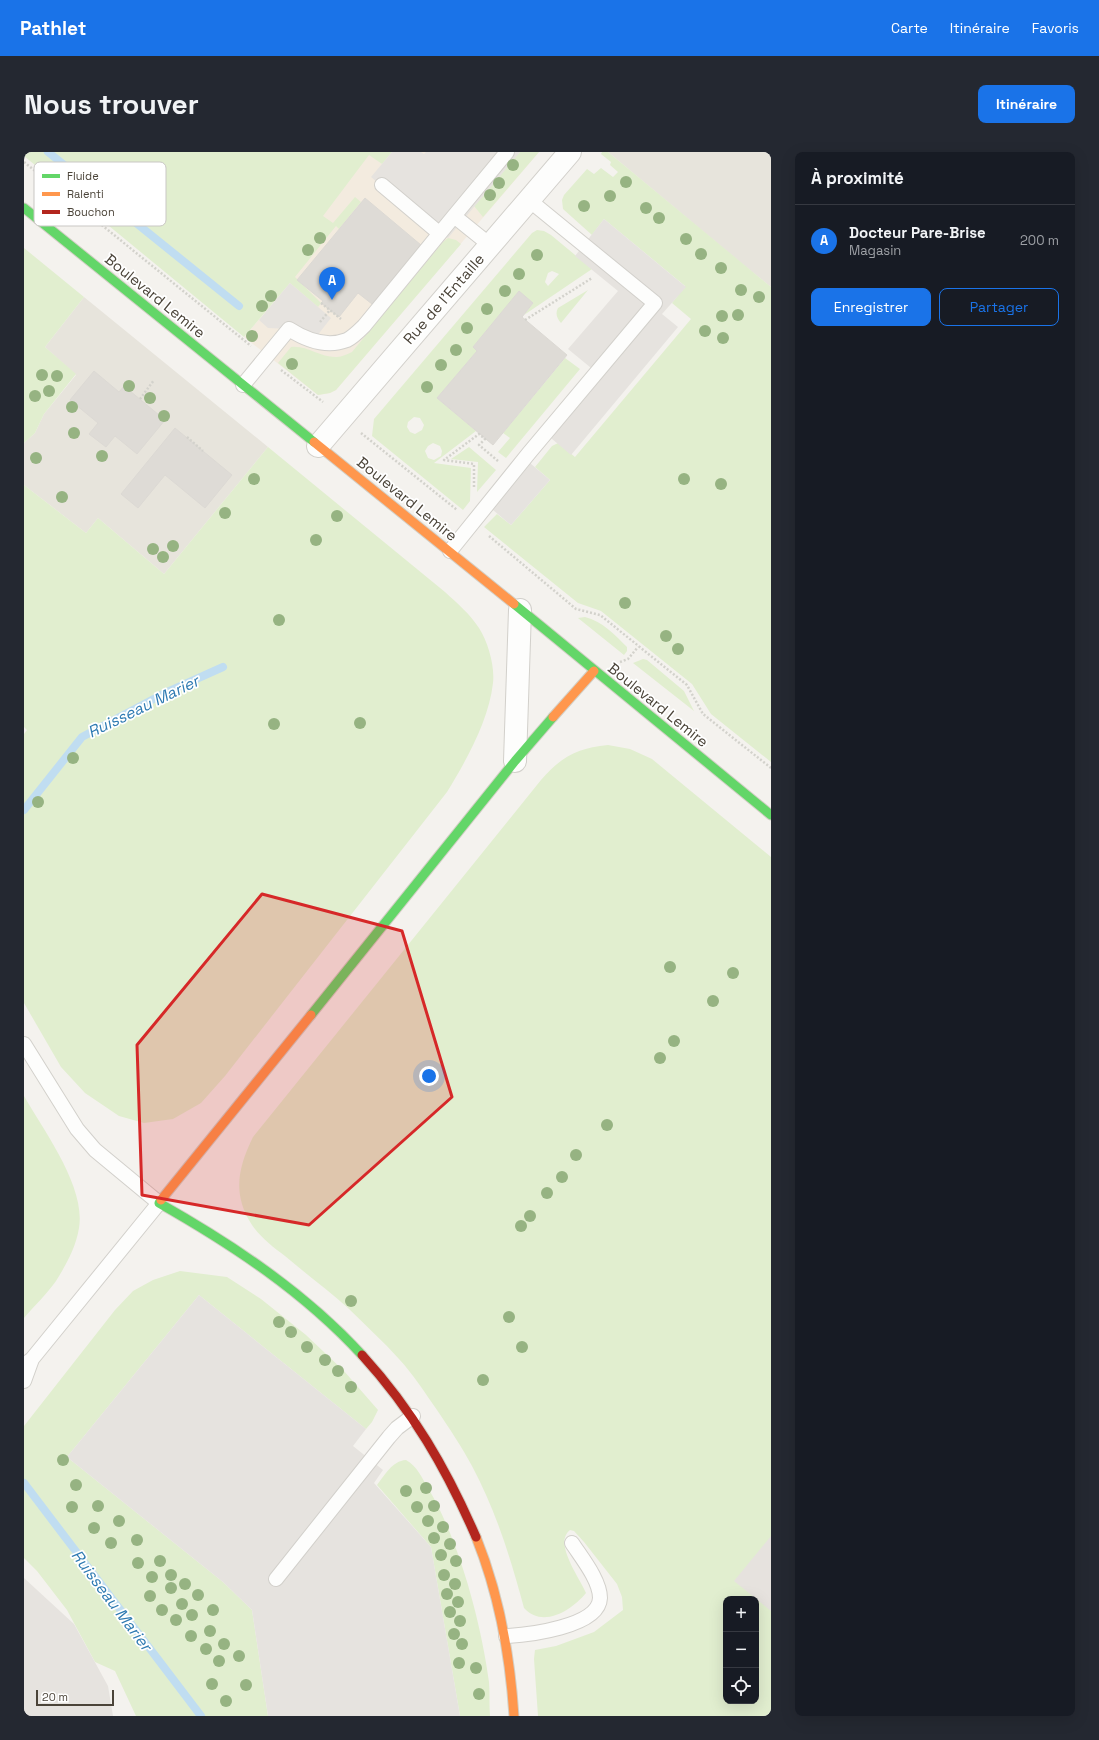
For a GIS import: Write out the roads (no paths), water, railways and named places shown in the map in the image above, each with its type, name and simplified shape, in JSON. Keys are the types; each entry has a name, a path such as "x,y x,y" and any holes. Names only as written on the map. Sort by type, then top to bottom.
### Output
{"street":[{"name":"Rue de l'Entaille","path":"318,446 570,152"},
{"name":"Boulevard Lemire","path":"24,208 34,216"},
{"name":"Boulevard Lemire","path":"46,226 450,551 594,671 771,815"},
{"path":"515,761 520,610"},
{"path":"514,1716 506,1636 490,1578 470,1522 444,1467 413,1416 388,1383 364,1357 311,1307 233,1248 159,1203 515,761 594,671"}],"lane":[{"path":"243,385 289,329 301,337 316,342 331,343 346,340 364,326 507,152"},
{"path":"382,185 439,233"},
{"path":"450,551 528,453 655,303 529,200"},
{"path":"454,216 490,245"},
{"path":"24,1044 66,1112 95,1150 159,1203 28,1362 24,1381"},
{"path":"276,1579 388,1437 413,1416"},
{"path":"506,1636 554,1630 579,1620 596,1608 600,1599 597,1586 593,1576 572,1543"}],"waterway":[{"name":"Ruisseau Marier","path":"48,152 60,162"},
{"name":"Ruisseau Marier","path":"140,226 239,306"},
{"name":"Ruisseau Marier","path":"24,810 82,737 165,693 223,667"},
{"name":"Ruisseau Marier","path":"24,1483 201,1716"}],"place":[{"name":"Docteur Pare-Brise","path":"332,300"}]}
